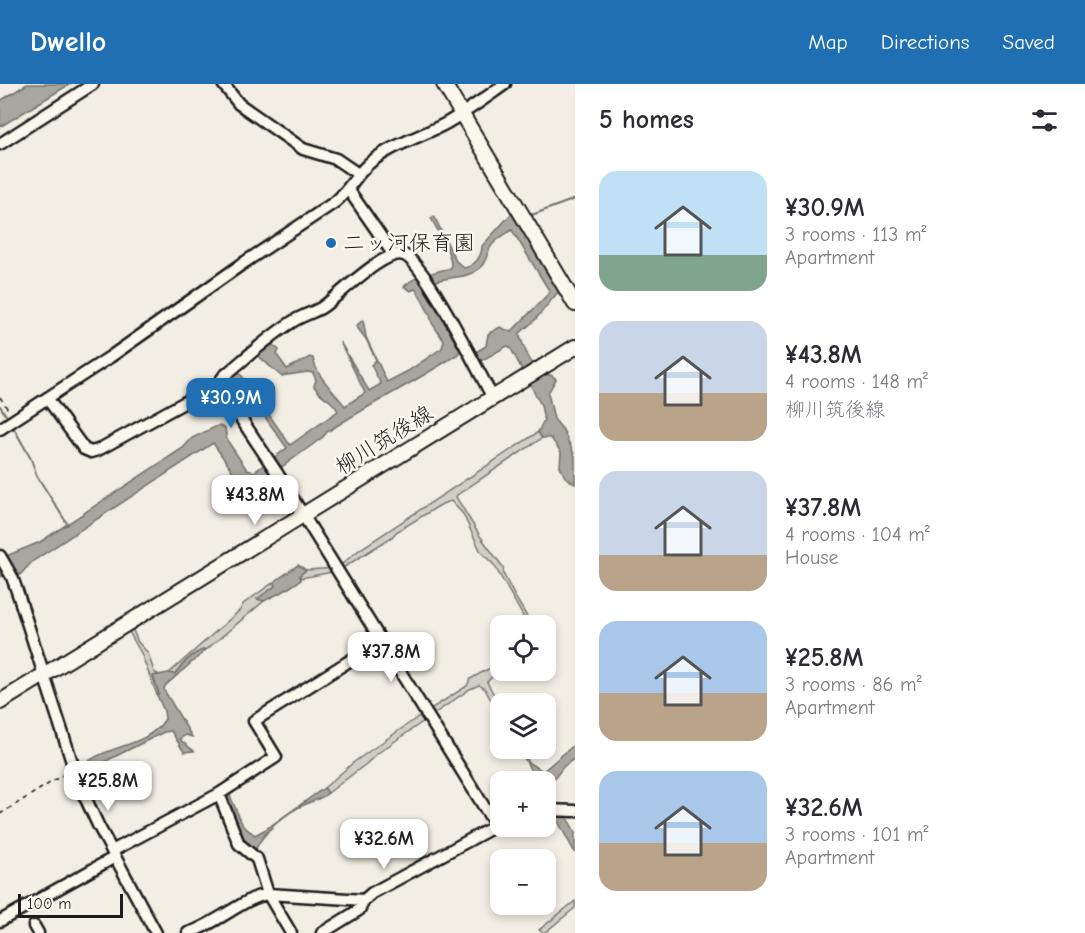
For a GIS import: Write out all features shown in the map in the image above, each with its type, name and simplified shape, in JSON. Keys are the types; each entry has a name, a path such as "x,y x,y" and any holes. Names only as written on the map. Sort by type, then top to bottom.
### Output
{"main road":[{"path":"444,84 575,304"},
{"name":"柳川筑後線","path":"0,702 575,347"}],"street":[{"path":"0,144 93,84"},
{"path":"223,84 239,105 303,149 336,159 353,181 393,254"},
{"path":"0,429 335,202 373,160 391,148 462,114 505,84"},
{"path":"47,398 84,449 91,452 218,384 224,376 292,322 321,308 370,269 393,254 406,256 422,272 493,398"},
{"path":"218,384 277,473 427,715 490,811"},
{"path":"2,560 12,577 76,775 113,854 156,933"},
{"path":"0,921 219,794 276,757 254,721 381,641"},
{"path":"219,794 239,844 257,859 268,894 291,933"},
{"path":"556,810 571,811"},
{"path":"322,933 359,910 364,900 372,893 490,830"},
{"path":"188,933 200,930 260,895 364,900"}],"path":[{"path":"0,397 14,420"},
{"path":"0,814 76,775"}],"shaded area":[{"path":"27,84 70,84 0,127 0,101"},
{"path":"512,213 559,291 535,320 519,334 534,366 556,379 548,393 554,419 563,430 575,456 575,484 565,477 560,467 561,452 551,438 542,438 538,432 544,420 541,405 510,347 507,346 479,362 474,353 486,346 488,334 500,327 511,332 550,292 512,230 492,245 485,262 473,273 438,280 425,287 460,350 458,354 327,432 257,485 240,482 213,443 33,561 18,577 15,572 0,577 0,568 6,556 40,542 183,448 192,438 219,425 225,428 227,440 247,470 254,472 287,448 260,410 255,406 244,406 237,391 227,388 224,380 235,370 242,376 290,445 338,411 333,403 320,394 314,386 316,380 313,373 281,376 255,353 270,343 279,350 277,355 287,369 310,357 313,358 322,377 345,406 365,393 340,342 369,391 381,384 371,365 376,360 366,339 356,326 363,320 366,337 387,382 442,348 444,341 432,323 417,291 404,287 419,277 451,268 447,249 431,218 434,216 456,261 464,268 477,260 482,246"},
{"path":"538,432 542,438 456,497 480,536 503,567 504,575 526,615 522,615 494,565 481,552 463,514 451,501 442,504 396,532 392,537 338,571 301,578 300,575 306,570 337,568 359,550"},
{"path":"298,565 306,570 300,575 301,580 264,601 257,599 275,586 274,582"},
{"path":"274,582 275,586 258,599 264,601 207,649 189,659 175,674 168,674 240,610 243,604"},
{"path":"132,628 138,642 148,653 154,672 158,674 153,677 159,695 157,695 141,653 128,630"},
{"path":"207,649 165,686 164,690 192,737 186,735 179,739 194,751 184,752 171,731 164,732 108,760 78,779 76,773 96,757 134,742 157,729 165,719 153,676 175,674 189,658"},
{"path":"490,668 490,679 487,682 493,693 490,693 490,698 485,689 479,685 470,689 378,753 328,793 324,788 354,762 467,686 470,679"},
{"path":"575,744 575,758 563,767 556,776 556,771 543,771"},
{"path":"524,759 543,771 530,771"},
{"path":"324,788 328,793 299,807 283,818 263,838 255,852 239,833 224,796 229,793 243,826 255,835"},
{"path":"556,816 566,816 575,832 575,853"},
{"path":"575,901 575,908 544,933 539,930"}],"waterway":[{"path":"529,216 575,199"},
{"path":"0,406 9,420"},
{"path":"12,425 31,459 37,476 68,525"}],"place":[{"name":"二ッ河保育園","path":"331,243"}]}
